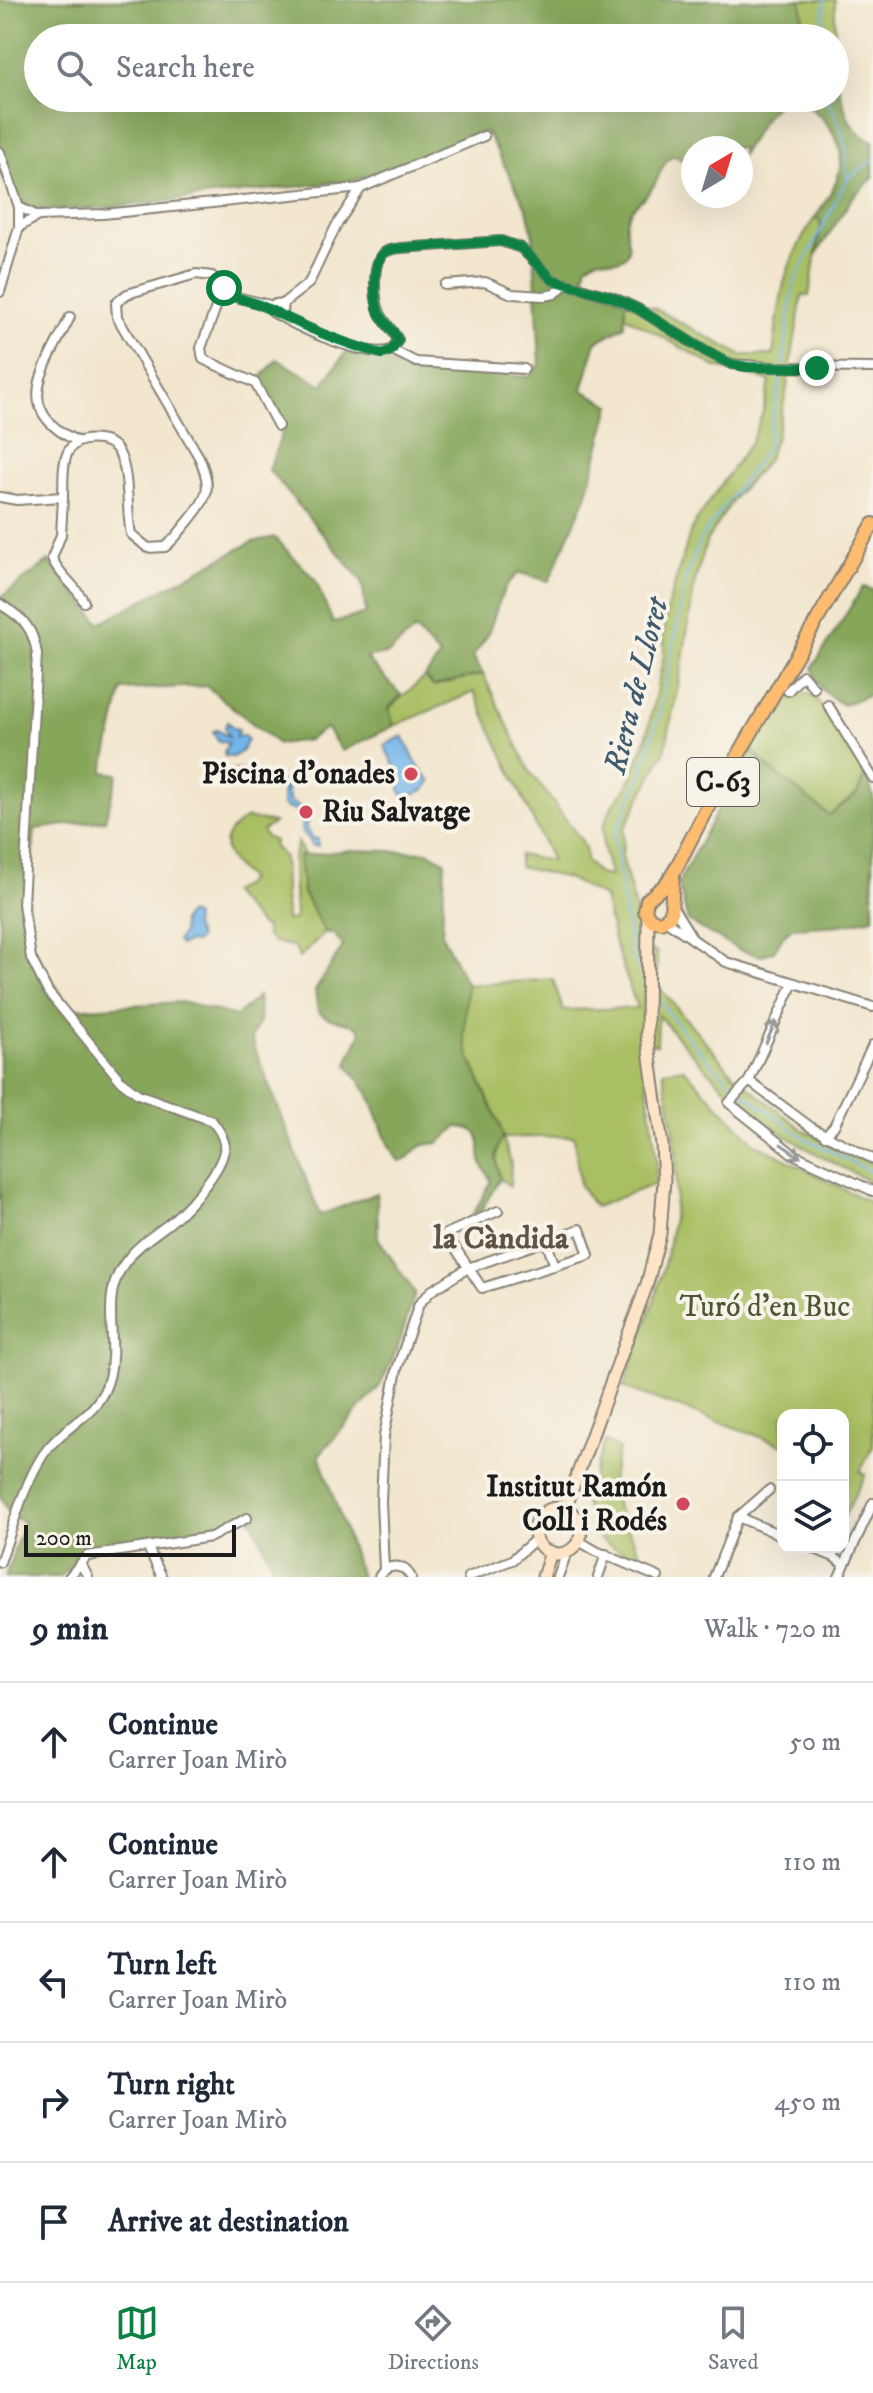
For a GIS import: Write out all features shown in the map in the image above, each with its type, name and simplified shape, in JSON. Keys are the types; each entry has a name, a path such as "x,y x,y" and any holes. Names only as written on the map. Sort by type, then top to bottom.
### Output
{"main road":[{"name":"C-63","path":"656,893 673,874 704,814 782,691 873,524"},
{"name":"C-63","path":"672,903 673,874"},
{"path":"565,1509 647,1284 660,1234 664,1180 662,1145 645,1007 649,951 645,905 656,893 672,903 671,915 663,921 649,951"},
{"path":"648,916 663,921"},
{"path":"551,1509 565,1509 574,1514 579,1522 579,1541 567,1552 551,1552 537,1538 537,1524 542,1515 551,1509"},
{"path":"543,1577 551,1552"}],"street":[{"path":"19,207 38,216 103,214 361,188 484,136"},
{"path":"0,152 19,207 19,227 0,292"},
{"path":"281,310 309,283 336,226 361,188"},
{"path":"19,227 38,216"},
{"path":"70,317 41,377 37,398 39,409 61,434 77,441 107,441 120,454 131,534 148,548 157,549 172,542 204,503 207,479 199,457 117,317 116,303 127,294 196,274 212,276 229,294 281,310 339,342 382,354 392,350 398,340 380,316 377,304 380,256 388,250 501,241 521,248 553,280 612,297 638,309 731,364 873,368"},
{"path":"445,285 485,282 512,294 544,296 555,294 564,285"},
{"path":"229,294 219,299 214,310 201,348 203,359 255,383 278,426"},
{"path":"392,350 416,362 524,369"},
{"path":"77,441 70,447 64,463 61,535 52,558 84,602"},
{"path":"0,497 17,500 63,497"},
{"path":"0,604 29,625 37,654 23,904 31,958 48,992 121,1081 138,1094 212,1121 224,1143 224,1156 197,1196 171,1223 141,1244 116,1276 110,1300 112,1369 106,1387 86,1416 45,1452 36,1467 0,1562"},
{"path":"803,675 814,688 782,691 803,675"},
{"path":"828,705 873,778"},
{"path":"672,903 691,936 705,950 726,962 873,1007"},
{"path":"663,921 691,936"},
{"path":"793,983 747,1082 732,1100 793,1154 873,1191"},
{"path":"825,1136 834,1126 873,1045"},
{"path":"747,1082 825,1136 873,1159"},
{"path":"411,1577 401,1566 381,1573 381,1469 387,1414 397,1369 422,1299 468,1268 580,1229 589,1255 482,1288 468,1268 446,1234 498,1211"},
{"path":"546,1241 555,1266"},
{"path":"714,1577 738,1517 769,1490"},
{"path":"839,1577 868,1524 873,1503"},
{"path":"738,1517 777,1533"},
{"path":"69,1577 87,1556 211,1537 247,1518"},
{"path":"468,1577 512,1560 537,1538"},
{"path":"579,1541 658,1577"},
{"path":"148,1548 162,1577"},
{"path":"558,1577 567,1552"},
{"path":"824,1553 844,1565"},
{"path":"598,1577 606,1554"},
{"path":"81,1564 88,1577"}],"green space":[{"path":"0,0 801,0 804,24 24,24 24,112 769,112 753,136 681,136 681,159 673,155 669,158 650,192 628,216 626,255 618,260 598,258 587,265 584,277 625,301 625,326 596,342 582,390 611,405 586,497 549,581 520,573 507,585 488,634 473,656 483,674 433,686 425,677 440,656 415,630 389,653 366,658 401,695 389,708 394,726 342,751 326,728 308,740 278,744 206,686 122,690 103,772 118,774 105,820 35,829 28,910 32,947 70,1009 181,1002 237,1016 258,996 260,1021 251,1038 320,1215 377,1193 378,1238 415,1293 398,1347 380,1386 319,1455 361,1577 278,1577 248,1512 208,1531 84,1549 60,1577 5,1577 24,1522 11,1516 0,1497 0,598 49,561 100,623 252,542 274,537 315,579 333,623 366,613 362,581 269,470 283,430 258,381 277,359 322,385 346,352 406,366 528,377 540,364 533,236 527,209 484,131 356,180 103,208 30,210 0,174"},
{"path":"801,0 835,0 835,24 804,24"},
{"path":"815,112 846,112 857,131 873,141 873,178 853,197 816,255 821,224 814,219 829,195 841,159 837,141 825,121"},
{"path":"814,219 821,224 809,296 802,295 777,434 767,461 736,495 707,540 695,581 665,751 624,829 622,856 645,947 657,953 657,985 734,1075 803,1130 873,1164 873,1183 800,1144 759,1117 719,1081 658,1015 657,1045 642,1042 657,1164 655,1184 595,1207 580,1186 574,1136 503,1138 511,1163 510,1186 500,1179 496,1163 500,1126 470,1059 464,1037 467,985 553,979 563,1010 637,1008 615,944 604,897 567,878 519,867 519,855 552,861 474,692 394,726 389,708 425,677 433,686 483,674 529,770 582,841 586,861 598,874 610,876 603,846 603,827 612,806 627,787 646,739 664,655 664,619 690,533 752,440 770,381 716,367 625,316 625,301 652,307 741,355 773,355 780,300 788,269"},
{"path":"863,587 873,590 873,693 843,705 823,690 813,667"},
{"path":"799,692 812,696 825,710 866,771 857,794 829,816 769,768 751,749 779,696"},
{"path":"751,749 769,768 829,815 857,794 866,771 873,797 873,918 842,925 792,928 774,951 761,956 739,950 688,921 678,883"},
{"path":"249,770 250,788 231,784 214,771"},
{"path":"247,818 274,823 262,831 274,841 273,846 284,857 286,920 295,919 293,859 298,842 304,855 300,856 303,893 325,932 299,958 295,947 274,942 266,936 265,927 230,892 249,879 233,863 226,848 229,833"},
{"path":"351,850 428,852 445,861 442,935 467,985 464,1037 470,1059 503,1137 497,1153 500,1179 480,1212 472,1216 491,1182 482,1164 478,1135 467,1128 457,1127 439,1143 422,1145 405,1160 399,1161 386,1139 369,1095 347,1063 360,1029 350,1023 328,1018 318,1011 315,991 343,946 334,934 325,932 303,893 299,856"},
{"name":"Turó d'en Buc","path":"683,1068 754,1143 873,1204 873,1446 860,1472 865,1475 849,1507 849,1409 777,1409 777,1443 623,1387 655,1299 674,1206 675,1143 663,1071"},
{"path":"605,1441 619,1449 611,1481 617,1508 644,1560 600,1539 584,1503"}],"water":[{"path":"227,721 233,728 239,729 235,737 243,735 248,740 242,751 233,757 225,756 228,743 218,741 213,732 217,730 229,737 225,728"},
{"name":"Piscina d'onades","path":"403,736 415,761 431,782 422,791 411,795 402,795 394,765 384,745"},
{"name":"Riu Salvatge","path":"257,777 285,782 290,801 308,811 306,828 313,838 318,839 318,846 311,846 301,830 302,812 282,804 283,784 266,783 259,786"},
{"path":"189,913 195,917 194,927 199,938 195,943 180,945 177,941 182,934 182,920"}],"waterway":[{"path":"823,24 824,0"},
{"path":"834,112 845,141 847,178"},
{"name":"Riera de Lloret","path":"783,364 793,284 847,179 873,160"},
{"name":"Riera de Lloret","path":"643,974 632,956 614,837 640,777 660,711 686,578 701,538 767,448 782,370"},
{"name":"Riera de Lloret","path":"653,990 692,1042 737,1088"},
{"name":"Riera de Lloret","path":"742,1092 806,1139 873,1173"}],"place":[{"name":"Piscina d'onades","path":"411,774"},
{"name":"Riu Salvatge","path":"306,812"},
{"name":"Institut Ramón Coll i Rodés","path":"683,1504"}],"district":[{"name":"la Càndida","path":"501,1239"}],"route":[{"path":"224,288 229,294 260,305 317,333 382,354 392,350 398,340 380,316 377,304 380,256 388,250 401,248 501,241 521,248 553,280 612,297 638,309 731,364 817,368"}]}
